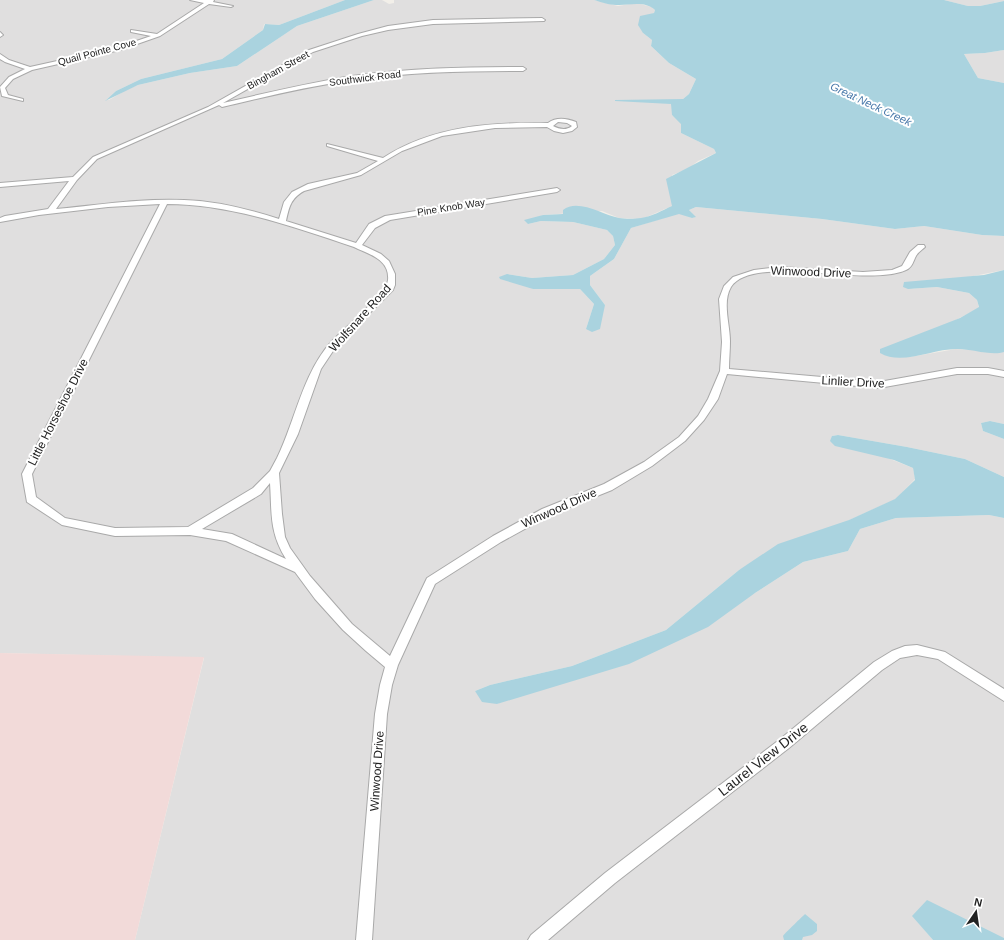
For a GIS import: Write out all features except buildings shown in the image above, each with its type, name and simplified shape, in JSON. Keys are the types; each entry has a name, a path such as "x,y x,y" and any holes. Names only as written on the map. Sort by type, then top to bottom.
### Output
{"street":[{"path":"192,0 209,1 231,6"},
{"name":"Quail Pointe Cove","path":"21,100 5,96 2,88 11,78 30,69 118,49 158,35 209,1"},
{"name":"Bingham Street","path":"50,211 75,179 95,158 210,108 311,52 360,35 388,28 433,22 542,20"},
{"path":"133,31 158,35"},
{"path":"0,56 7,61 30,69"},
{"name":"Southwick Road","path":"210,108 290,88 354,78 445,70 523,69"},
{"path":"282,222 289,200 298,191 310,186 340,181 358,175 413,144 451,133 508,125 550,125"},
{"path":"329,145 383,160"},
{"path":"0,185 75,179"},
{"name":"Pine Knob Way","path":"357,246 372,226 388,218 557,190"},
{"name":"Wolfsnare Road","path":"0,220 50,211 115,204 184,202 213,205 282,222 357,246 379,256 385,261 392,276 392,282 387,292 358,320 320,363 313,375 292,438 284,457 274,474"},
{"name":"Little Horseshoe Drive","path":"164,203 27,474 31,499 62,521 115,532 190,531 228,537 300,570"},
{"name":"Winwood Drive","path":"364,940 381,714 386,685 392,665 431,581 496,539 539,516 608,486 660,456 682,439 701,418 713,399 724,371 726,342 723,299 724,292 736,279 754,272 779,269 864,274 893,272 905,268 909,264 913,254 921,248"},
{"name":"Linlier Drive","path":"724,371 879,385 901,382 961,369 982,370 1004,374"},
{"path":"190,531 257,491 274,474"},
{"path":"274,474 276,486 277,523 280,539 287,554 355,634 392,665"},
{"name":"Laurel View Drive","path":"536,940 610,878 784,744 878,666 896,654 905,651 917,650 941,655 954,662 1004,696"}],"shaded area":[{"path":"0,0 345,0 279,25 264,24 263,30 222,59 141,79 116,91 106,100 109,100 138,85 190,73 237,66 297,26 374,0 382,0 389,4 394,3 394,0 594,0 618,6 636,3 652,7 655,10 654,13 650,15 643,33 652,40 651,46 669,63 696,79 689,94 683,99 672,100 672,115 681,123 681,133 714,149 716,153 698,161 688,169 672,175 672,206 642,219 619,218 602,211 543,215 528,224 541,221 573,222 607,230 613,236 615,245 604,259 573,275 532,278 507,274 533,289 580,289 594,304 586,329 605,305 590,285 590,276 614,259 631,228 679,213 692,218 695,217 689,210 696,207 822,219 895,229 924,226 982,235 1004,236 1004,270 908,289 937,287 969,293 977,300 979,308 886,356 910,357 956,349 1004,352 1004,424 990,421 981,423 983,431 1004,439 1004,477 965,459 838,435 832,436 913,468 915,479 896,499 739,570 666,630 572,666 490,685 475,691 497,704 755,593 803,562 848,551 860,529 896,518 989,515 1004,518 1004,938 913,916 933,940 135,940 204,658 0,653"},
{"path":"944,0 1004,1 980,6 968,6"},
{"path":"1004,50 1004,83 978,78 964,54 985,53"},
{"path":"0,653 204,657 135,940 0,940"}],"water":[{"path":"345,0 374,0 297,26 237,66 190,73 138,85 105,101 116,91 141,79 222,59 263,30 265,24 279,25"},
{"name":"Great Neck Creek","path":"594,0 944,0 968,6 980,6 1004,1 1004,50 964,54 978,78 1004,83 1004,236 982,235 924,226 895,229 822,219 696,207 689,210 696,217 692,218 679,214 631,228 614,259 590,276 590,285 605,305 600,329 592,332 586,329 594,304 580,289 533,289 500,279 499,277 507,274 532,278 573,275 604,259 615,245 613,236 607,230 573,222 541,221 528,224 524,220 543,215 563,214 563,210 576,206 591,208 619,218 636,219 649,216 672,206 666,179 716,153 714,149 681,133 681,124 672,115 671,104 615,101 683,99 689,94 696,79 669,63 651,46 652,40 643,33 638,25 640,16 654,13 655,10 641,4 613,5"},
{"path":"1004,270 1004,352 988,353 963,349 949,349 898,358 889,357 880,353 880,349 960,318 979,307 977,300 969,293 937,287 908,289 903,287 904,282 984,275"},
{"path":"990,421 1004,424 1004,439 983,431 981,423"},
{"path":"838,435 965,459 1004,477 1004,518 989,515 896,518 860,529 848,551 803,562 755,593 708,627 629,664 497,704 482,702 475,691 490,685 572,666 666,630 739,570 778,544 849,520 895,499 915,480 913,468 894,460 835,446 830,441 832,436"},
{"path":"927,900 1004,938 1004,940 933,940 912,916"},
{"path":"805,914 817,924 817,931 812,935 803,937 802,940 784,940 783,936"}]}
